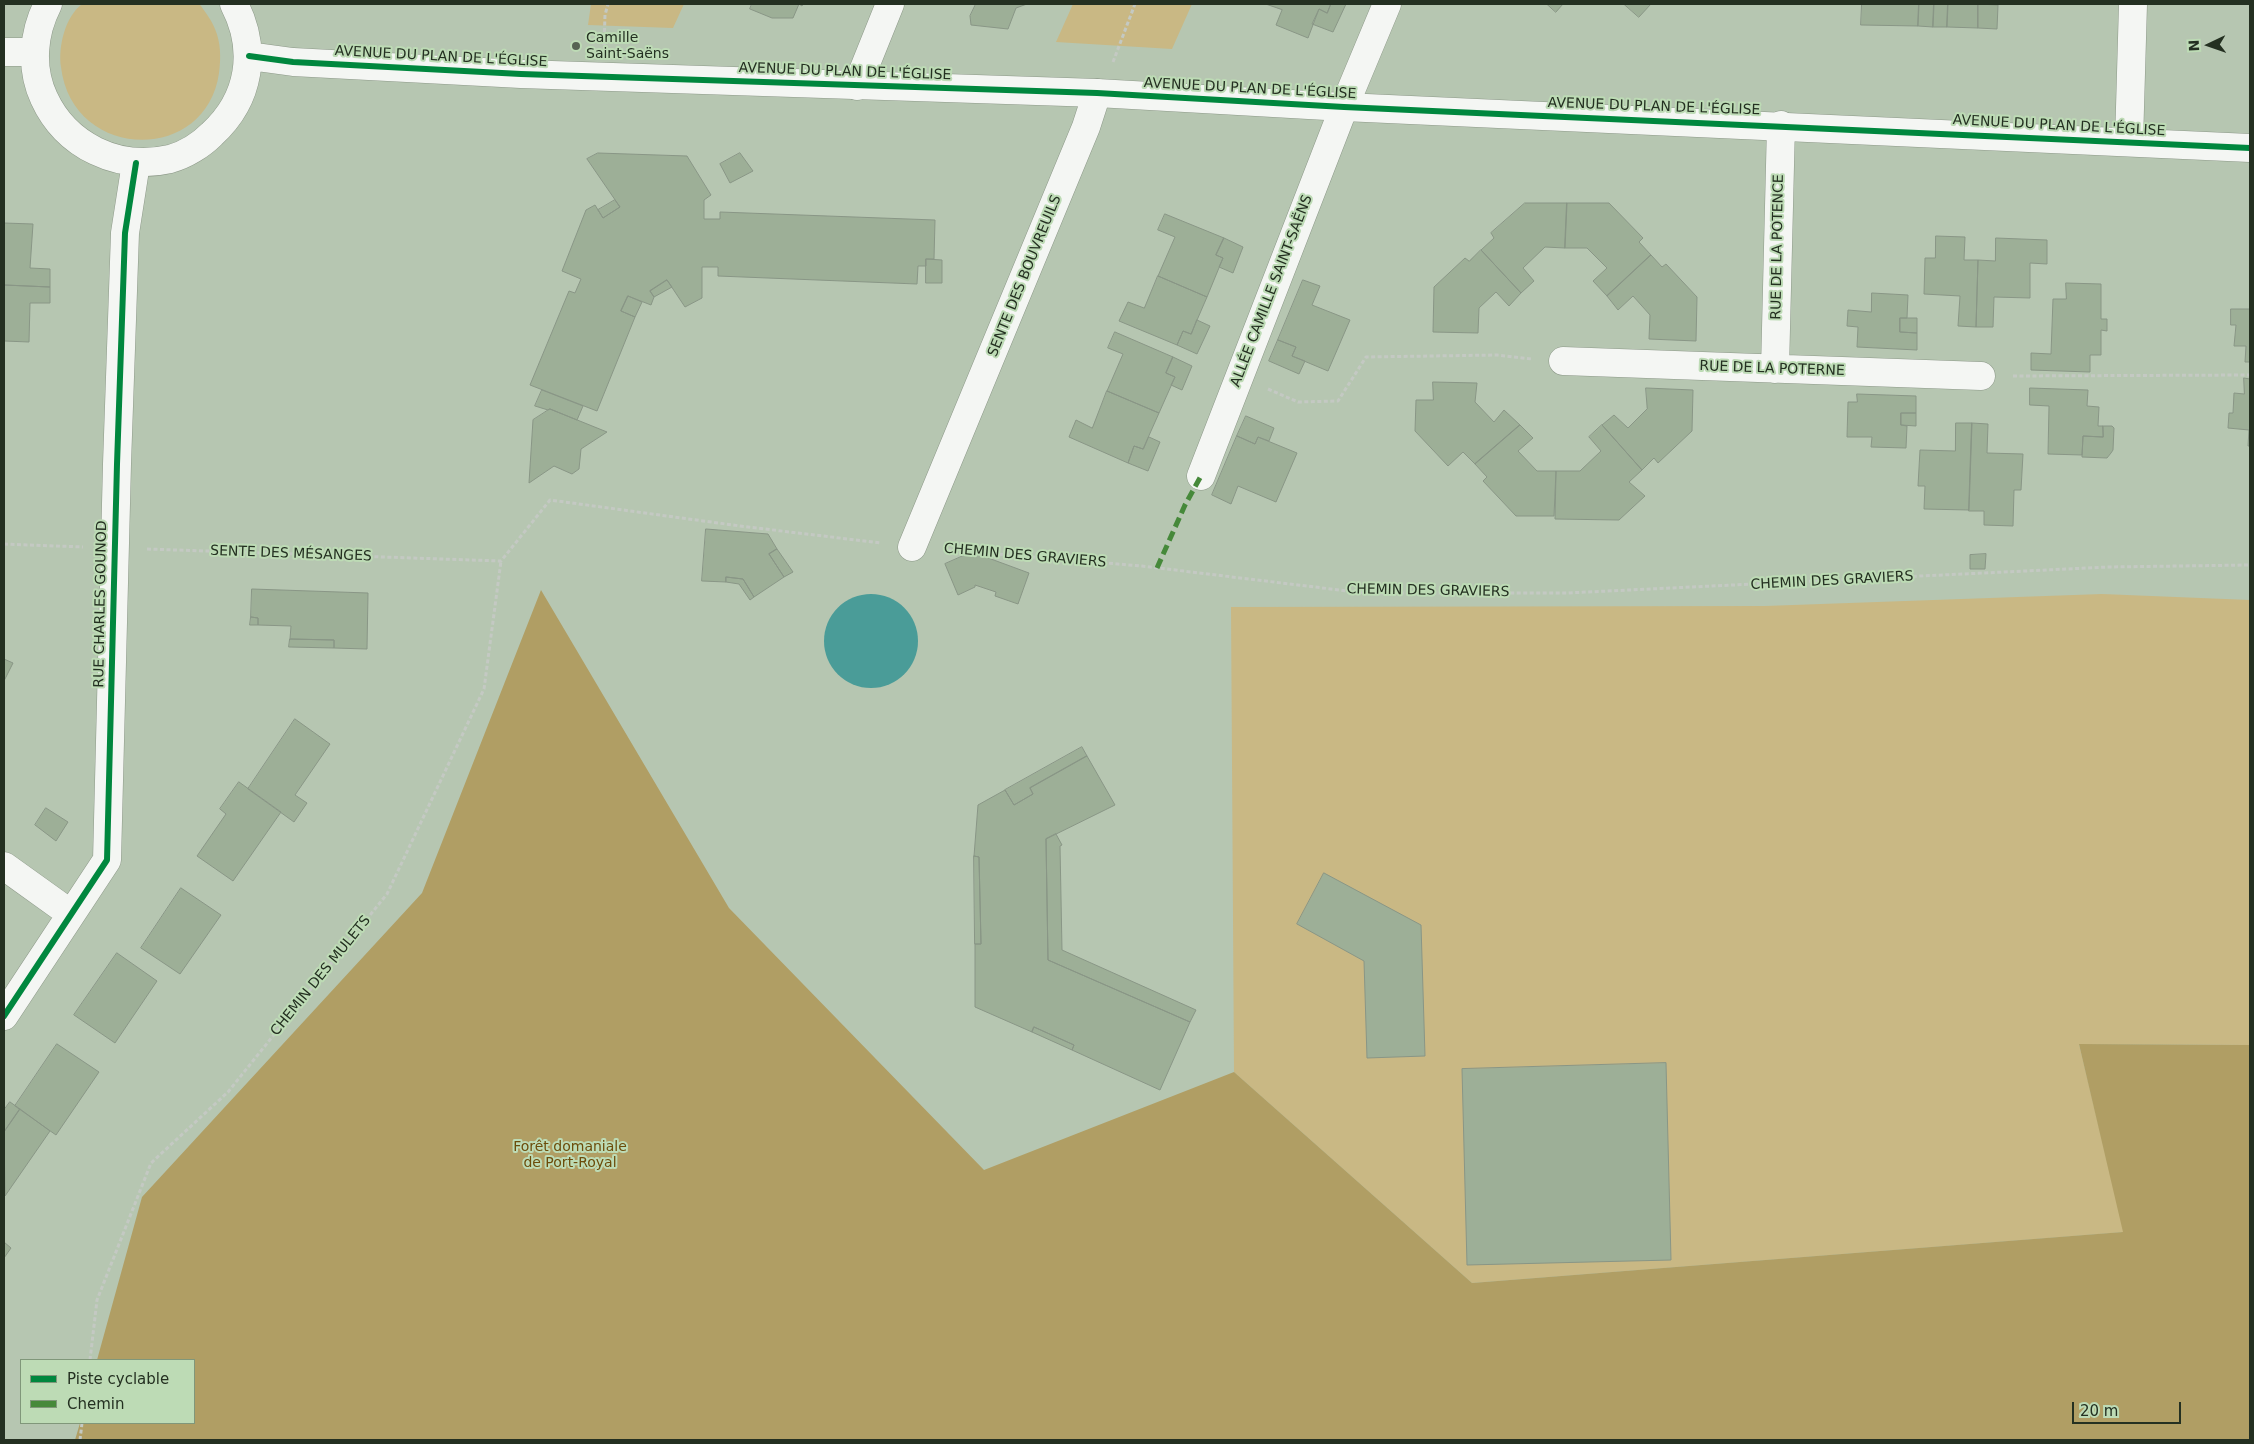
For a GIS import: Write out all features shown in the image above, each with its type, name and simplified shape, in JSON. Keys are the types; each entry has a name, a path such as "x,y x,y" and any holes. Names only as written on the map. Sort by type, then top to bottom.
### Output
{"street":[{"path":"48,4 40,19 34,52 38,85 52,115 75,140 104,156 136,163 171,159 202,144 227,120 243,90 248,56 244,23 234,4"},
{"path":"857,86 890,4"},
{"name":"ALLÉE CAMILLE SAINT-SAËNS","path":"1201,476 1344,107 1387,4"},
{"path":"2129,142 2133,4"},
{"path":"4,52 34,52"},
{"name":"AVENUE DU PLAN DE L'ÉGLISE","path":"248,56 293,62 521,74 1097,93 1344,107 1781,125 2250,148"},
{"name":"SENTE DES BOUVREUILS","path":"912,547 1078,145 1097,93"},
{"name":"RUE DE LA POTENCE","path":"1776,369 1781,125"},
{"name":"RUE CHARLES GOUNOD","path":"4,1016 107,860 114,548 125,232 136,163"},
{"name":"RUE DE LA POTERNE","path":"1563,362 1982,376"},
{"path":"4,866 72,914"}],"path":[{"path":"1097,93 1117,53 1135,4"},
{"path":"1239,376 1298,402 1338,401 1366,357 1497,355 1563,362"},
{"path":"1982,376 2250,375"},
{"path":"80,1440 82,1424"}],"shaded area":[{"path":"82,4 199,4 201,6 217,34 220,67 209,103 190,124 166,136 139,140 112,134 89,121 70,98 60,59 67,24"},
{"path":"591,4 684,4 673,28 588,25"},
{"path":"1073,4 1192,4 1172,49 1056,42"},
{"path":"2102,594 2250,600 2250,1045 2079,1044 2124,1232 1472,1283 1234,1072 1231,607 1765,606"}],"green space":[{"name":"Forêt domaniale de Port-Royal","path":"541,590 729,908 984,1170 1234,1072 1472,1283 2123,1232 2079,1044 2250,1045 2250,1440 75,1440 80,1424 195,1424 195,1359 97,1359 142,1197 422,893"}],"water":[{"path":"871,594 889,598 904,608 914,623 918,641 914,659 904,674 889,684 871,688 853,684 838,674 828,659 824,641 828,623 838,608 853,598"}],"building":[{"path":"752,4 799,4 793,18 772,18 750,9"},
{"path":"976,4 1027,4 1016,8 1008,29 971,25 970,16"},
{"path":"1266,4 1331,4 1327,13 1319,9 1308,38 1276,25 1282,10"},
{"path":"1331,4 1346,4 1333,32 1312,24 1319,9 1327,13"},
{"path":"1547,4 1563,4 1556,12"},
{"path":"1624,4 1651,4 1639,17"},
{"path":"1862,4 1919,4 1918,26 1861,25"},
{"path":"1919,4 1934,4 1933,27 1918,26"},
{"path":"1934,4 1948,4 1947,27 1933,27"},
{"path":"1948,4 1978,4 1978,28 1947,27"},
{"path":"1978,4 1998,5 1997,29 1978,28"},
{"path":"598,153 687,156 711,195 704,200 704,219 720,219 720,212 935,220 934,259 926,259 926,266 918,266 917,284 718,276 718,267 702,267 702,298 685,307 667,280 650,291 654,297 651,305 628,296 621,311 635,317 597,411 530,385 569,291 575,293 581,279 562,271 586,210 595,205 603,218 620,207 587,159"},
{"path":"740,153 753,171 730,183 720,164"},
{"path":"615,200 620,207 603,218 598,210"},
{"path":"1525,203 1567,203 1565,248 1545,247 1523,268 1534,281 1521,293 1481,250 1494,238 1491,233"},
{"path":"1567,203 1609,203 1643,238 1639,242 1651,255 1607,296 1593,281 1607,268 1587,248 1565,248"},
{"path":"1165,214 1224,238 1216,255 1223,258 1207,297 1158,276 1175,237 1158,230"},
{"path":"4,223 33,224 30,268 50,269 50,287 4,285"},
{"path":"1936,236 1965,237 1964,260 1978,260 1976,327 1958,326 1960,296 1924,294 1925,258 1935,258"},
{"path":"1224,238 1243,247 1233,273 1219,267 1223,258 1216,255"},
{"path":"1996,238 2047,240 2047,264 2030,263 2030,298 1994,297 1993,327 1976,327 1978,260 1995,261"},
{"path":"1481,250 1521,293 1509,306 1496,292 1479,308 1478,333 1433,332 1434,287 1465,258 1469,261"},
{"path":"1651,255 1662,267 1666,264 1697,297 1696,341 1649,339 1650,315 1633,296 1618,310 1607,296"},
{"path":"926,259 942,260 942,283 926,283"},
{"path":"1158,276 1207,297 1191,334 1183,331 1177,345 1119,321 1128,302 1144,308"},
{"path":"667,280 672,287 654,297 650,291"},
{"path":"1303,280 1320,286 1312,305 1350,320 1328,371 1292,356 1296,347 1278,340"},
{"path":"2066,283 2101,284 2101,319 2107,319 2107,331 2101,330 2101,355 2090,355 2090,372 2031,370 2031,353 2051,354 2053,299 2066,299"},
{"path":"4,285 50,287 50,303 30,303 29,342 4,341"},
{"path":"1872,293 1908,295 1907,318 1900,318 1900,332 1917,333 1917,350 1857,347 1858,327 1847,326 1848,310 1871,312"},
{"path":"628,296 642,302 635,317 621,311"},
{"path":"2231,309 2250,309 2250,362 2245,362 2246,346 2234,346 2236,325 2231,325"},
{"path":"1900,318 1917,318 1917,333 1900,332"},
{"path":"1197,320 1210,326 1197,354 1177,345 1183,331 1191,334"},
{"path":"1115,332 1173,357 1166,373 1175,377 1159,413 1107,391 1123,354 1108,348"},
{"path":"1278,340 1296,347 1292,356 1305,361 1299,374 1269,361"},
{"path":"1173,357 1192,366 1182,390 1171,385 1175,377 1166,373"},
{"path":"2244,378 2250,379 2250,446 2248,446 2249,430 2228,428 2229,413 2233,413 2234,393 2244,394"},
{"path":"1433,382 1477,383 1475,402 1494,422 1504,410 1520,425 1475,464 1463,452 1448,466 1415,431 1416,400 1433,400"},
{"path":"1646,388 1693,390 1692,431 1658,463 1654,458 1642,470 1602,425 1614,415 1628,428 1647,409"},
{"path":"2030,388 2088,390 2087,406 2099,407 2098,426 2103,426 2103,437 2083,436 2082,455 2048,454 2049,406 2030,405"},
{"path":"542,390 583,406 577,420 550,409 535,406"},
{"path":"1107,391 1159,413 1143,449 1134,446 1128,463 1069,437 1076,420 1092,428"},
{"path":"1857,394 1916,396 1916,413 1901,413 1901,425 1907,426 1906,448 1871,447 1872,437 1847,437 1848,402 1857,402"},
{"path":"550,409 607,432 581,449 579,469 572,474 554,466 529,483 533,420"},
{"path":"1901,413 1916,413 1916,426 1901,425"},
{"path":"1246,416 1274,428 1269,441 1258,437 1255,444 1237,436"},
{"path":"1956,423 1972,423 1969,510 1924,509 1925,486 1918,486 1920,450 1955,451"},
{"path":"1972,423 1988,424 1987,453 2023,454 2021,490 2014,490 2013,526 1984,525 1984,511 1969,511"},
{"path":"1520,425 1533,438 1518,451 1537,471 1556,471 1554,516 1516,516 1483,481 1487,477 1475,464"},
{"path":"1602,425 1642,470 1629,482 1645,496 1619,520 1555,519 1556,471 1580,471 1601,451 1589,437"},
{"path":"2103,426 2112,426 2114,428 2113,450 2111,453 2107,458 2082,457 2083,436 2103,437"},
{"path":"1237,436 1255,444 1258,437 1297,453 1276,502 1238,486 1231,504 1212,495"},
{"path":"1149,437 1160,442 1148,471 1128,463 1134,446 1143,449"},
{"path":"706,529 768,534 777,549 769,554 784,577 754,597 743,579 726,577 726,582 702,581"},
{"path":"777,549 793,572 784,577 769,554"},
{"path":"972,552 1029,573 1018,604 995,596 996,592 975,585 975,587 958,595 945,564"},
{"path":"1986,554 1985,569 1970,569 1970,555"},
{"path":"726,577 743,579 754,597 750,600 739,584 726,582"},
{"path":"252,589 368,593 367,649 334,648 334,640 290,639 291,626 258,625 258,618 251,617"},
{"path":"251,617 258,618 258,625 250,625"},
{"path":"290,639 334,640 334,648 289,647"},
{"path":"4,659 13,663 4,681"},
{"path":"295,719 330,744 295,795 307,803 294,822 248,789"},
{"path":"1082,747 1087,756 1030,788 1033,794 1014,805 1005,790"},
{"path":"1087,756 1115,805 1046,839 1048,960 1190,1022 1160,1090 1072,1050 1074,1045 1034,1027 1032,1032 975,1007 975,944 981,944 979,857 974,856 978,805 1005,790 1014,805 1033,794 1030,788"},
{"path":"239,782 281,812 233,881 197,856 226,814 220,809"},
{"path":"46,808 68,822 56,841 35,825"},
{"path":"1056,834 1062,845 1060,846 1062,950 1196,1010 1190,1022 1048,960 1046,839"},
{"path":"974,856 979,857 981,944 975,944"},
{"path":"1324,873 1421,925 1425,1056 1367,1058 1364,961 1297,924"},
{"path":"181,888 221,915 180,974 141,948"},
{"path":"117,953 157,981 115,1043 74,1015"},
{"path":"1034,1027 1074,1045 1072,1050 1032,1032"},
{"path":"57,1044 99,1072 56,1135 15,1106"},
{"path":"1666,1063 1671,1260 1467,1265 1462,1069"},
{"path":"10,1102 20,1109 4,1132 4,1110"},
{"path":"20,1109 50,1131 5,1196 4,1132"},
{"path":"4,1242 11,1248 4,1258"}],"marked path":[{"path":"1157,568 1185,505 1201,476"}],"cycle path":[{"path":"249,56 293,62 521,74 1097,93 1344,107 2250,148"},
{"path":"4,1016 107,860 125,233 136,163"}],"place":[{"name":"Camille Saint-Saëns","path":"576,46"}]}
